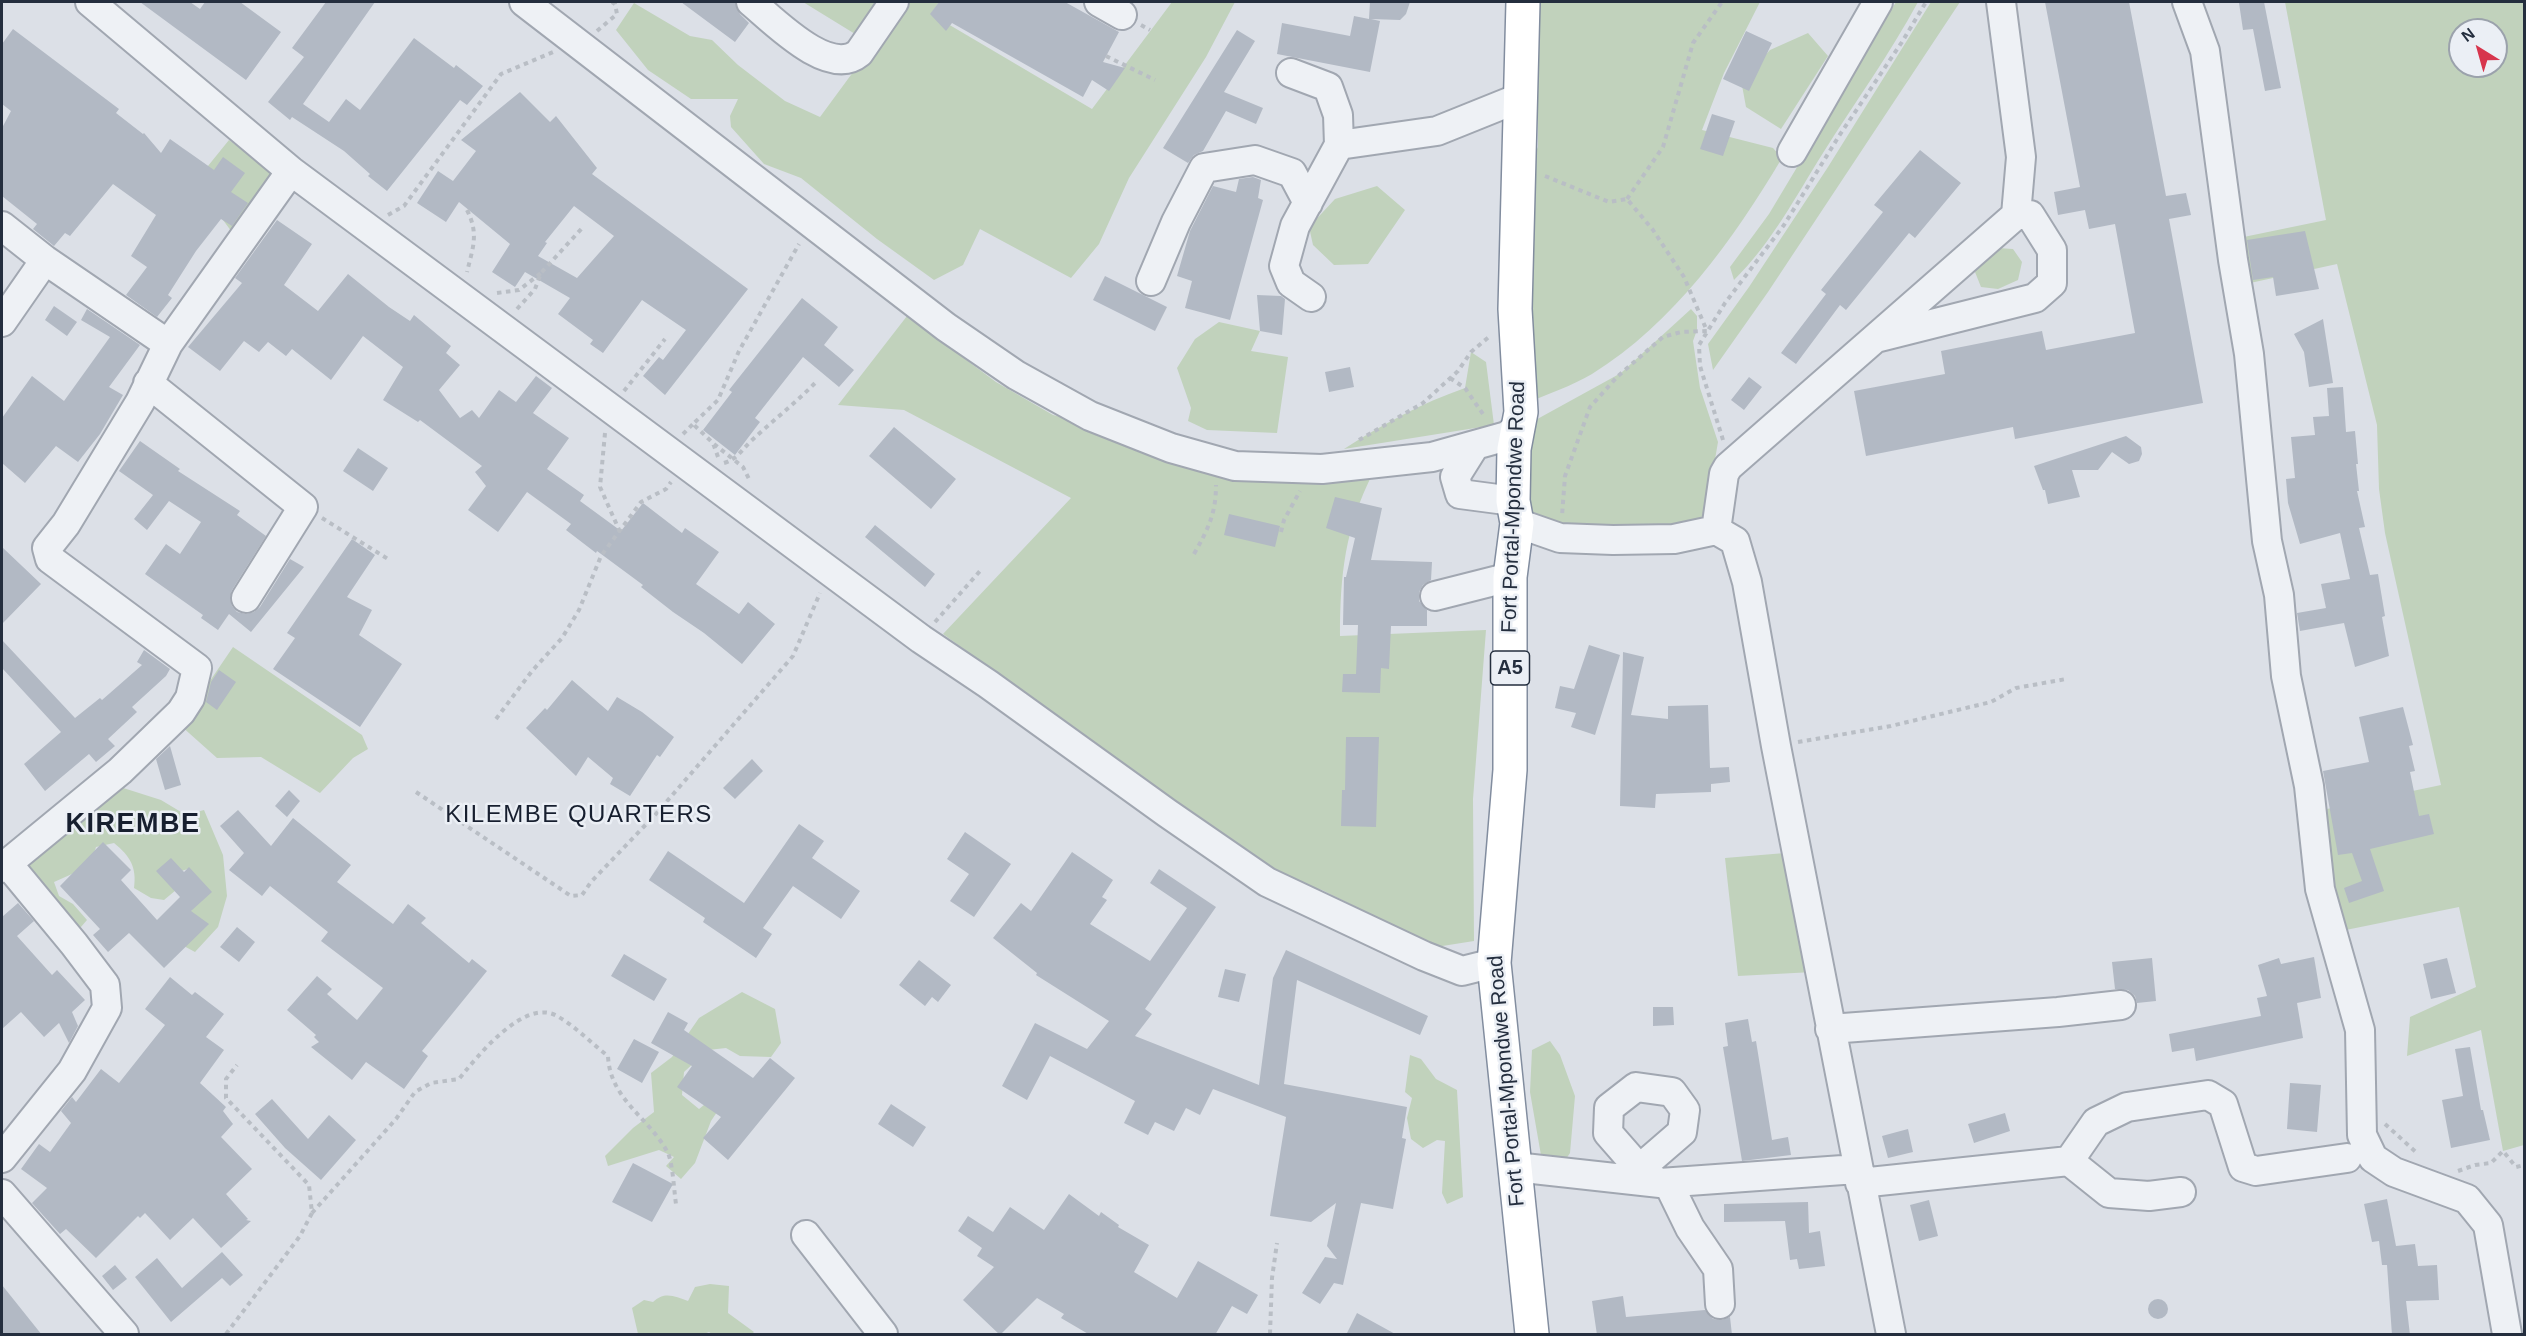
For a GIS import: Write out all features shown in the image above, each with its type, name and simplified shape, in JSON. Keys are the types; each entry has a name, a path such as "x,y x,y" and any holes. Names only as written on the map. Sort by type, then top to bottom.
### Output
{"highway":[{"name":"Fort Portal-Mpondwe Road","path":"1523,2 1515,309 1515,512 1510,577 1510,770 1494,963 1515,1167 1526,1333"}],"street":[{"path":"90,2 291,171 921,639 1267,882 1424,956 1462,971 1494,963"},
{"path":"524,2 946,327 1016,375 1090,416 1171,448 1236,466 1322,469 1432,457 1514,431"},
{"path":"751,2 814,52 837,61 853,58 859,53 894,2"},
{"path":"1792,152 1878,2"},
{"path":"2001,2 2021,157 2016,215"},
{"path":"2187,2 2205,51 2248,354 2267,541 2279,595 2286,676 2309,786 2320,889 2360,1030 2362,1135 2373,1158 2394,1172 2467,1199 2488,1225 2507,1335"},
{"path":"1291,73 1328,87 1338,115 1340,145 1295,226 1284,266 1291,283 1311,297"},
{"path":"1340,145 1437,131 1519,98"},
{"path":"1151,281 1176,222 1204,168 1255,160 1292,173 1308,203"},
{"path":"2,1158 72,1071 107,1008 105,985 81,952 4,866 120,771 181,712 190,698 197,668 50,559 47,548 66,524 140,402 168,344 291,171"},
{"path":"1716,530 1724,474 1728,467 2016,215 2030,215 2052,250 2052,283 2035,298 1876,338"},
{"path":"2,226 45,260 168,344"},
{"path":"2,322 45,260"},
{"path":"148,383 303,507 246,598"},
{"path":"1475,445 1455,477 1460,494 1515,512 1560,538 1663,540 1716,530 1735,542 1743,565 1830,1029 1891,1335"},
{"path":"1435,596 1510,577"},
{"path":"1830,1029 2121,1005"},
{"path":"2069,1161 2096,1122 2127,1107 2208,1095 2223,1104 2243,1167 2256,1171 2347,1158"},
{"path":"1515,1167 1657,1179 1859,1176 2069,1161 2109,1193 2148,1196 2181,1192"},
{"path":"1657,1179 1718,1269 1720,1304"},
{"path":"2,1194 124,1335"},
{"path":"806,1236 883,1335"}],"path":[{"path":"366,226 405,206 501,74 592,36 617,14 615,4 612,2"},
{"path":"1520,146 1529,166 1550,178 1609,202 1627,200 1663,147 1693,44 1722,2"},
{"path":"1724,474 1722,435 1700,366 1699,345 1784,225 1926,2"},
{"path":"1106,56 1155,80"},
{"path":"1627,200 1653,230 1684,277 1707,331"},
{"path":"466,210 472,221 476,238 460,296 519,290 541,273 584,226"},
{"path":"811,223 739,351 718,400 693,424 713,443 720,464 735,459 750,443 795,405 818,380"},
{"path":"501,328 536,289 541,273"},
{"path":"1352,444 1423,403 1450,378 1471,352 1479,347 1515,309"},
{"path":"1560,538 1564,476 1590,406 1618,376 1663,337 1681,332 1707,331"},
{"path":"620,532 600,487 607,424 606,404 665,339"},
{"path":"1450,378 1466,388 1488,424 1514,431"},
{"path":"1194,554 1209,527 1216,507 1216,460"},
{"path":"496,719 532,671 562,638 579,610 601,556 641,502 666,489 687,465"},
{"path":"1281,532 1284,520 1309,475 1322,469"},
{"path":"303,507 388,559"},
{"path":"416,792 571,896 582,896 591,882 655,815 793,656 829,570"},
{"path":"921,639 980,571"},
{"path":"1776,746 1902,723 1991,702 2016,688 2066,679"},
{"path":"226,1335 300,1236 312,1213 396,1119 415,1092 431,1083 459,1079 485,1046 520,1019 538,1014 555,1015 608,1056 609,1070 615,1088 669,1155 676,1204"},
{"path":"237,1065 226,1079 226,1098 309,1185 312,1213"},
{"path":"2360,1100 2423,1159"},
{"path":"2456,1172 2475,1165 2492,1163 2503,1151 2516,1167 2524,1165"},
{"path":"1270,1335 1272,1278 1277,1243"}],"green space":[{"path":"803,2 939,2 931,14 1092,109 1172,2 1235,2 1206,57 1129,178 1099,244 1071,278 980,229 963,265 934,280 877,239 801,178 764,164 731,127 730,116 738,99 691,99 648,70 616,30 634,3 690,36 712,40 738,65 785,101 820,117 873,45"},
{"path":"1538,2 1760,2 1724,73 1702,130 1773,148 1782,158 1722,249 1675,305 1649,330 1592,374 1525,404 1529,166 1538,147"},
{"path":"1896,2 1918,2 1782,219 1760,251 1734,280 1730,267 1769,214"},
{"path":"1931,2 1960,2 1768,292 1713,370 1708,344 1749,287 1828,167"},
{"path":"2285,2 2524,2 2524,1145 2503,1151 2481,1030 2407,1056 2410,1017 2476,987 2459,907 2336,932 2322,810 2441,785 2385,533 2379,489 2377,425 2337,264 2241,285 2234,239 2326,220"},
{"path":"1808,33 1828,56 1781,129 1746,107 1741,80 1770,50"},
{"path":"229,140 268,169 277,179 237,239 195,182"},
{"path":"1377,186 1405,210 1368,264 1334,265 1313,245 1309,227 1335,199"},
{"path":"1998,248 2013,249 2022,262 2018,280 1998,289 1981,287 1975,272 1984,258"},
{"path":"1691,309 1697,316 1697,330 1693,341 1700,388 1718,442 1709,494 1701,519 1665,539 1532,534 1521,428 1621,373"},
{"path":"907,316 996,382 1053,415 1096,426 1180,466 1245,476 1373,473 1356,513 1346,552 1341,593 1340,636 1486,630 1473,799 1474,941 1436,947 1322,890 1290,883 943,634 1071,498 904,410 838,405"},
{"path":"1219,322 1260,331 1251,351 1288,357 1277,433 1207,430 1188,421 1191,408 1177,368 1195,339"},
{"path":"1471,352 1486,362 1494,425 1344,449 1403,415 1465,388"},
{"path":"233,647 362,735 368,749 353,758 320,793 261,757 217,758 180,725"},
{"path":"117,786 161,800 186,815 204,810 223,855 227,896 218,927 195,952 182,945 180,927 195,905 188,869 178,872 176,890 164,900 151,898 134,888 131,862 120,848 114,843 96,847 90,866 54,882 59,896 73,904 87,920 74,935 17,852"},
{"path":"1785,853 1813,972 1738,976 1725,858"},
{"path":"742,992 775,1009 781,1043 771,1057 740,1056 726,1048 708,1050 684,1072 682,1095 699,1109 715,1096 729,1094 711,1121 695,1163 681,1179 666,1166 674,1157 659,1150 608,1166 605,1156 633,1128 654,1112 651,1073 672,1057 699,1018"},
{"path":"1550,1041 1560,1055 1575,1096 1570,1153 1560,1168 1542,1161 1530,1092 1532,1050"},
{"path":"1410,1055 1421,1059 1436,1079 1457,1090 1463,1197 1447,1204 1442,1193 1445,1141 1437,1140 1423,1148 1411,1139 1407,1118 1412,1098 1405,1092"},
{"path":"710,1284 729,1286 728,1313 754,1332 752,1334 712,1334 709,1332 704,1334 638,1334 632,1308 644,1300 653,1302 661,1296 674,1296 688,1301 695,1287"}],"building":[{"path":"140,2 190,2 200,9 205,2 240,2 281,32 246,80"},
{"path":"326,2 375,2 303,104 329,122 346,99 360,110 414,38 454,68 456,65 483,86 467,105 460,100 387,191 368,176 370,174 344,151 292,117 290,120 268,102 304,57 292,48"},
{"path":"681,2 735,2 740,14 749,23 735,42"},
{"path":"939,2 1065,2 1119,32 1103,62 1125,68 1109,91 1092,80 1083,97 952,23 946,31 930,14"},
{"path":"1370,2 1410,2 1406,14 1400,20 1371,19 1380,21 1370,72 1277,54 1282,23 1350,36 1354,16 1369,19"},
{"path":"2045,2 2129,2 2166,196 2186,193 2191,215 2169,219 2203,403 2015,439 2013,427 1866,456 1854,391 1945,374 1941,351 2042,331 2046,350 2135,333 2115,224 2089,229 2085,210 2058,215 2054,192 2080,187"},
{"path":"2264,2 2281,88 2265,91 2253,29 2243,30 2239,3"},
{"path":"13,29 119,109 116,113 144,133 161,153 170,139 214,170 223,157 245,173 231,192 248,203 232,226 221,219 196,251 168,295 172,298 157,317 126,295 147,267 131,256 156,215 113,184 70,236 65,233 54,246 33,229 37,224 2,196 2,128 11,111 2,104 2,44"},
{"path":"1237,30 1255,41 1224,92 1263,108 1256,124 1226,111 1203,151 1194,155 1188,163 1163,148"},
{"path":"1746,31 1772,43 1749,91 1723,79"},
{"path":"520,92 550,122 556,116 597,168 592,174 748,289 665,395 643,376 659,357 663,360 686,330 642,300 603,353 590,344 593,340 558,314 570,298 525,272 515,287 492,272 510,244 459,202 446,222 417,203 438,171 453,181 476,151 461,140","holes":["574,206 614,236 577,278 538,256 547,243 545,242"]},
{"path":"1712,114 1735,121 1723,156 1700,149"},
{"path":"1920,150 1961,183 1915,238 1909,233 1846,310 1840,305 1796,364 1781,353 1826,294 1821,290 1883,212 1874,205"},
{"path":"1253,177 1261,180 1258,198 1263,200 1230,320 1185,308 1192,281 1177,276 1190,231 1213,186 1236,192 1239,179"},
{"path":"277,220 312,244 284,285 318,311 348,274 410,321 414,315 451,346 446,353 460,365 439,390 460,418 472,410 479,418 499,390 516,402 536,376 552,388 533,413 569,438 547,469 584,495 580,501 621,531 643,503 682,533 685,528 719,552 696,584 739,614 748,602 775,624 742,664 641,587 643,585 566,530 571,524 527,492 498,532 468,510 486,486 475,472 482,466 420,420 418,422 383,400 403,367 363,336 331,380 292,349 286,356 268,342 259,352 244,341 220,371 188,347 242,283 235,278"},
{"path":"2305,231 2319,289 2276,296 2273,277 2253,280 2247,240"},
{"path":"1105,276 1167,307 1155,331 1093,300"},
{"path":"1257,295 1281,296 1285,299 1282,335 1260,331"},
{"path":"802,298 838,327 824,345 854,370 839,387 803,357 755,418 760,422 735,455 703,430 732,392 729,390"},
{"path":"54,306 77,322 67,336 45,320"},
{"path":"87,309 140,345 109,387 123,395 100,434 78,462 56,446 25,483 2,463 2,418 32,376 64,401 110,337 81,320"},
{"path":"2323,319 2333,383 2309,387 2304,352 2294,334"},
{"path":"1350,367 1354,387 1329,392 1325,372"},
{"path":"1749,377 1762,387 1744,410 1731,400"},
{"path":"2343,387 2346,432 2355,431 2359,491 2357,491 2365,527 2359,528 2370,575 2378,574 2389,656 2355,667 2344,623 2300,631 2297,613 2326,608 2321,584 2350,579 2340,533 2300,544 2288,503 2286,479 2295,478 2291,437 2315,435 2313,417 2329,416 2327,388"},
{"path":"894,427 956,479 931,509 869,456"},
{"path":"2126,436 2141,447 2142,454 2139,461 2129,464 2112,452 2098,470 2072,470 2080,497 2048,504 2045,490 2043,490 2034,466"},
{"path":"140,441 180,469 178,471 240,511 237,515 266,536 232,590 230,598 237,612 246,614 260,607 290,559 304,567 251,632 229,614 218,630 201,618 203,615 145,574 166,544 180,554 201,522 169,501 147,530 134,519 153,495 119,471"},
{"path":"358,448 388,468 373,491 343,471"},
{"path":"1335,497 1382,508 1371,560 1432,562 1431,580 1423,585 1419,592 1419,601 1427,610 1427,626 1391,626 1389,669 1381,668 1380,693 1342,692 1343,674 1356,674 1358,625 1343,625 1344,577 1346,577 1355,538 1326,528"},
{"path":"1229,514 1280,526 1275,547 1224,535"},
{"path":"875,525 935,574 925,587 865,537"},
{"path":"352,539 375,555 347,597 372,610 359,635 402,664 360,727 273,669 295,638 287,633"},
{"path":"2,547 41,584 2,624"},
{"path":"2,640 75,718 100,698 102,700 142,665 137,662 144,650 170,669 166,676 132,707 137,712 108,739 115,746 96,762 89,754 45,791 24,764 61,732 2,668"},
{"path":"1589,645 1620,655 1595,735 1571,727 1576,713 1555,708 1560,686 1574,689"},
{"path":"1623,652 1644,657 1631,715 1668,719 1668,706 1708,705 1710,768 1729,767 1730,782 1711,784 1711,792 1656,794 1655,808 1620,806"},
{"path":"219,670 236,682 217,710 206,702 211,682"},
{"path":"572,680 608,711 617,697 642,712 674,737 660,757 657,755 630,796 610,784 613,778 588,757 576,776 526,728 545,708 547,710"},
{"path":"2403,707 2413,745 2409,746 2415,771 2410,772 2419,816 2429,814 2434,834 2370,849 2384,891 2349,903 2344,888 2362,881 2352,853 2338,855 2323,771 2369,762 2359,717"},
{"path":"1346,737 1379,737 1376,827 1341,826 1342,790 1345,790"},
{"path":"170,746 181,785 165,790 156,759"},
{"path":"752,759 763,771 735,799 723,788"},
{"path":"289,790 300,801 287,817 275,806"},
{"path":"238,810 271,846 293,818 351,865 337,882 393,924 408,904 426,918 421,923 469,963 472,959 487,971 422,1051 428,1056 404,1089 366,1062 352,1080 311,1047 319,1042 314,1037 316,1035 287,1010 317,976 332,989 327,994 357,1020 383,988 321,941 328,932 270,886 262,896 229,870 244,853 220,826"},
{"path":"799,824 824,841 812,858 860,891 841,919 793,886 763,928 772,934 756,958 703,922 705,918 649,880 668,851 744,903"},
{"path":"965,832 1011,864 974,917 950,901 969,874 947,859"},
{"path":"103,842 131,870 121,880 157,920 180,897 156,871 171,858 184,872 189,867 212,892 191,911 209,924 164,968 129,933 108,952 93,935 100,929 60,886"},
{"path":"1072,852 1113,880 1102,897 1107,900 1090,924 1150,961 1187,908 1150,883 1159,869 1216,907 1145,1009 1152,1014 1135,1036 1259,1085 1273,978 1286,950 1428,1016 1420,1035 1297,980 1284,1084 1407,1107 1402,1138 1406,1139 1393,1209 1361,1203 1343,1285 1334,1283 1320,1304 1302,1293 1325,1257 1337,1259 1327,1246 1336,1203 1311,1222 1270,1216 1286,1117 1213,1089 1200,1115 1186,1108 1174,1131 1155,1122 1148,1135 1124,1123 1135,1101 1050,1056 1027,1100 1002,1086 1035,1023 1087,1049 1109,1021 1036,975 1037,973 993,938 1021,903 1031,911"},
{"path":"18,903 34,921 17,936 52,975 57,970 85,1000 72,1012 78,1026 69,1043 59,1023 44,1037 21,1012 2,1029 2,917"},
{"path":"237,927 255,942 239,962 220,947"},
{"path":"624,954 667,979 654,1001 611,976"},
{"path":"2314,957 2321,998 2297,1003 2303,1038 2196,1061 2194,1048 2172,1052 2169,1034 2261,1016 2257,998 2267,996 2258,965 2279,958 2281,964"},
{"path":"2152,958 2156,1001 2137,1003 2135,996 2128,990 2115,989 2112,962"},
{"path":"2447,958 2456,993 2431,999 2423,964"},
{"path":"919,960 951,985 938,1002 932,997 925,1006 899,985"},
{"path":"1225,969 1246,974 1239,1002 1218,997"},
{"path":"170,977 192,995 195,992 224,1014 206,1037 224,1050 200,1083 226,1107 223,1111 233,1124 221,1137 252,1169 226,1194 248,1219 246,1220 251,1221 221,1248 193,1218 170,1240 145,1213 140,1218 138,1216 96,1258 66,1229 60,1234 32,1203 47,1188 21,1169 39,1144 50,1152 71,1123 61,1111 72,1097 76,1102 101,1069 119,1083 165,1025 145,1009"},
{"path":"1653,1007 1673,1007 1674,1025 1653,1026"},
{"path":"668,1012 688,1023 684,1030 753,1078 770,1058 795,1078 728,1160 703,1138 721,1117 677,1087 692,1066 651,1043"},
{"path":"1748,1019 1752,1042 1756,1041 1772,1140 1788,1137 1791,1155 1742,1161 1723,1047 1728,1046 1725,1023"},
{"path":"634,1039 659,1052 642,1083 617,1069"},
{"path":"2470,1047 2481,1110 2483,1110 2490,1140 2451,1148 2442,1100 2463,1096 2455,1049"},
{"path":"2290,1083 2321,1085 2317,1132 2287,1129"},
{"path":"272,1099 308,1139 329,1115 356,1140 321,1180 285,1148 255,1114"},
{"path":"891,1104 926,1127 913,1147 878,1124"},
{"path":"2005,1113 2010,1131 1974,1143 1968,1124"},
{"path":"1908,1129 1913,1152 1888,1158 1882,1136"},
{"path":"633,1163 673,1184 652,1222 612,1202"},
{"path":"1069,1194 1099,1216 1101,1212 1119,1225 1118,1227 1149,1245 1134,1272 1177,1298 1198,1261 1258,1295 1247,1314 1232,1306 1215,1335 1090,1335 1061,1318 1064,1314 1037,1298 1000,1335 963,1300 994,1267 977,1256 982,1248 958,1231 968,1216 993,1232 1010,1207 1044,1230"},
{"path":"2387,1199 2396,1246 2415,1244 2418,1266 2437,1265 2439,1300 2406,1301 2410,1335 2392,1335 2387,1265 2382,1265 2379,1241 2372,1242 2364,1204"},
{"path":"1929,1200 1938,1236 1919,1241 1910,1205"},
{"path":"1808,1202 1809,1233 1820,1231 1825,1266 1799,1269 1797,1259 1790,1260 1785,1221 1724,1222 1724,1204"},
{"path":"222,1252 243,1275 230,1286 222,1278 171,1322 135,1277 157,1258 182,1288"},
{"path":"115,1265 127,1279 113,1290 102,1276"},
{"path":"2,1285 42,1335 2,1335"},
{"path":"1623,1296 1626,1317 1705,1310 1713,1319 1722,1320 1730,1317 1732,1335 1597,1335 1592,1301"},
{"path":"2154,1299 2162,1299 2168,1305 2168,1313 2162,1319 2154,1319 2148,1313 2148,1305"},
{"path":"1357,1313 1397,1335 1346,1335"}],"district":[{"name":"KILEMBE QUARTERS","path":"579,815"},
{"name":"KIREMBE","path":"133,825"}]}
